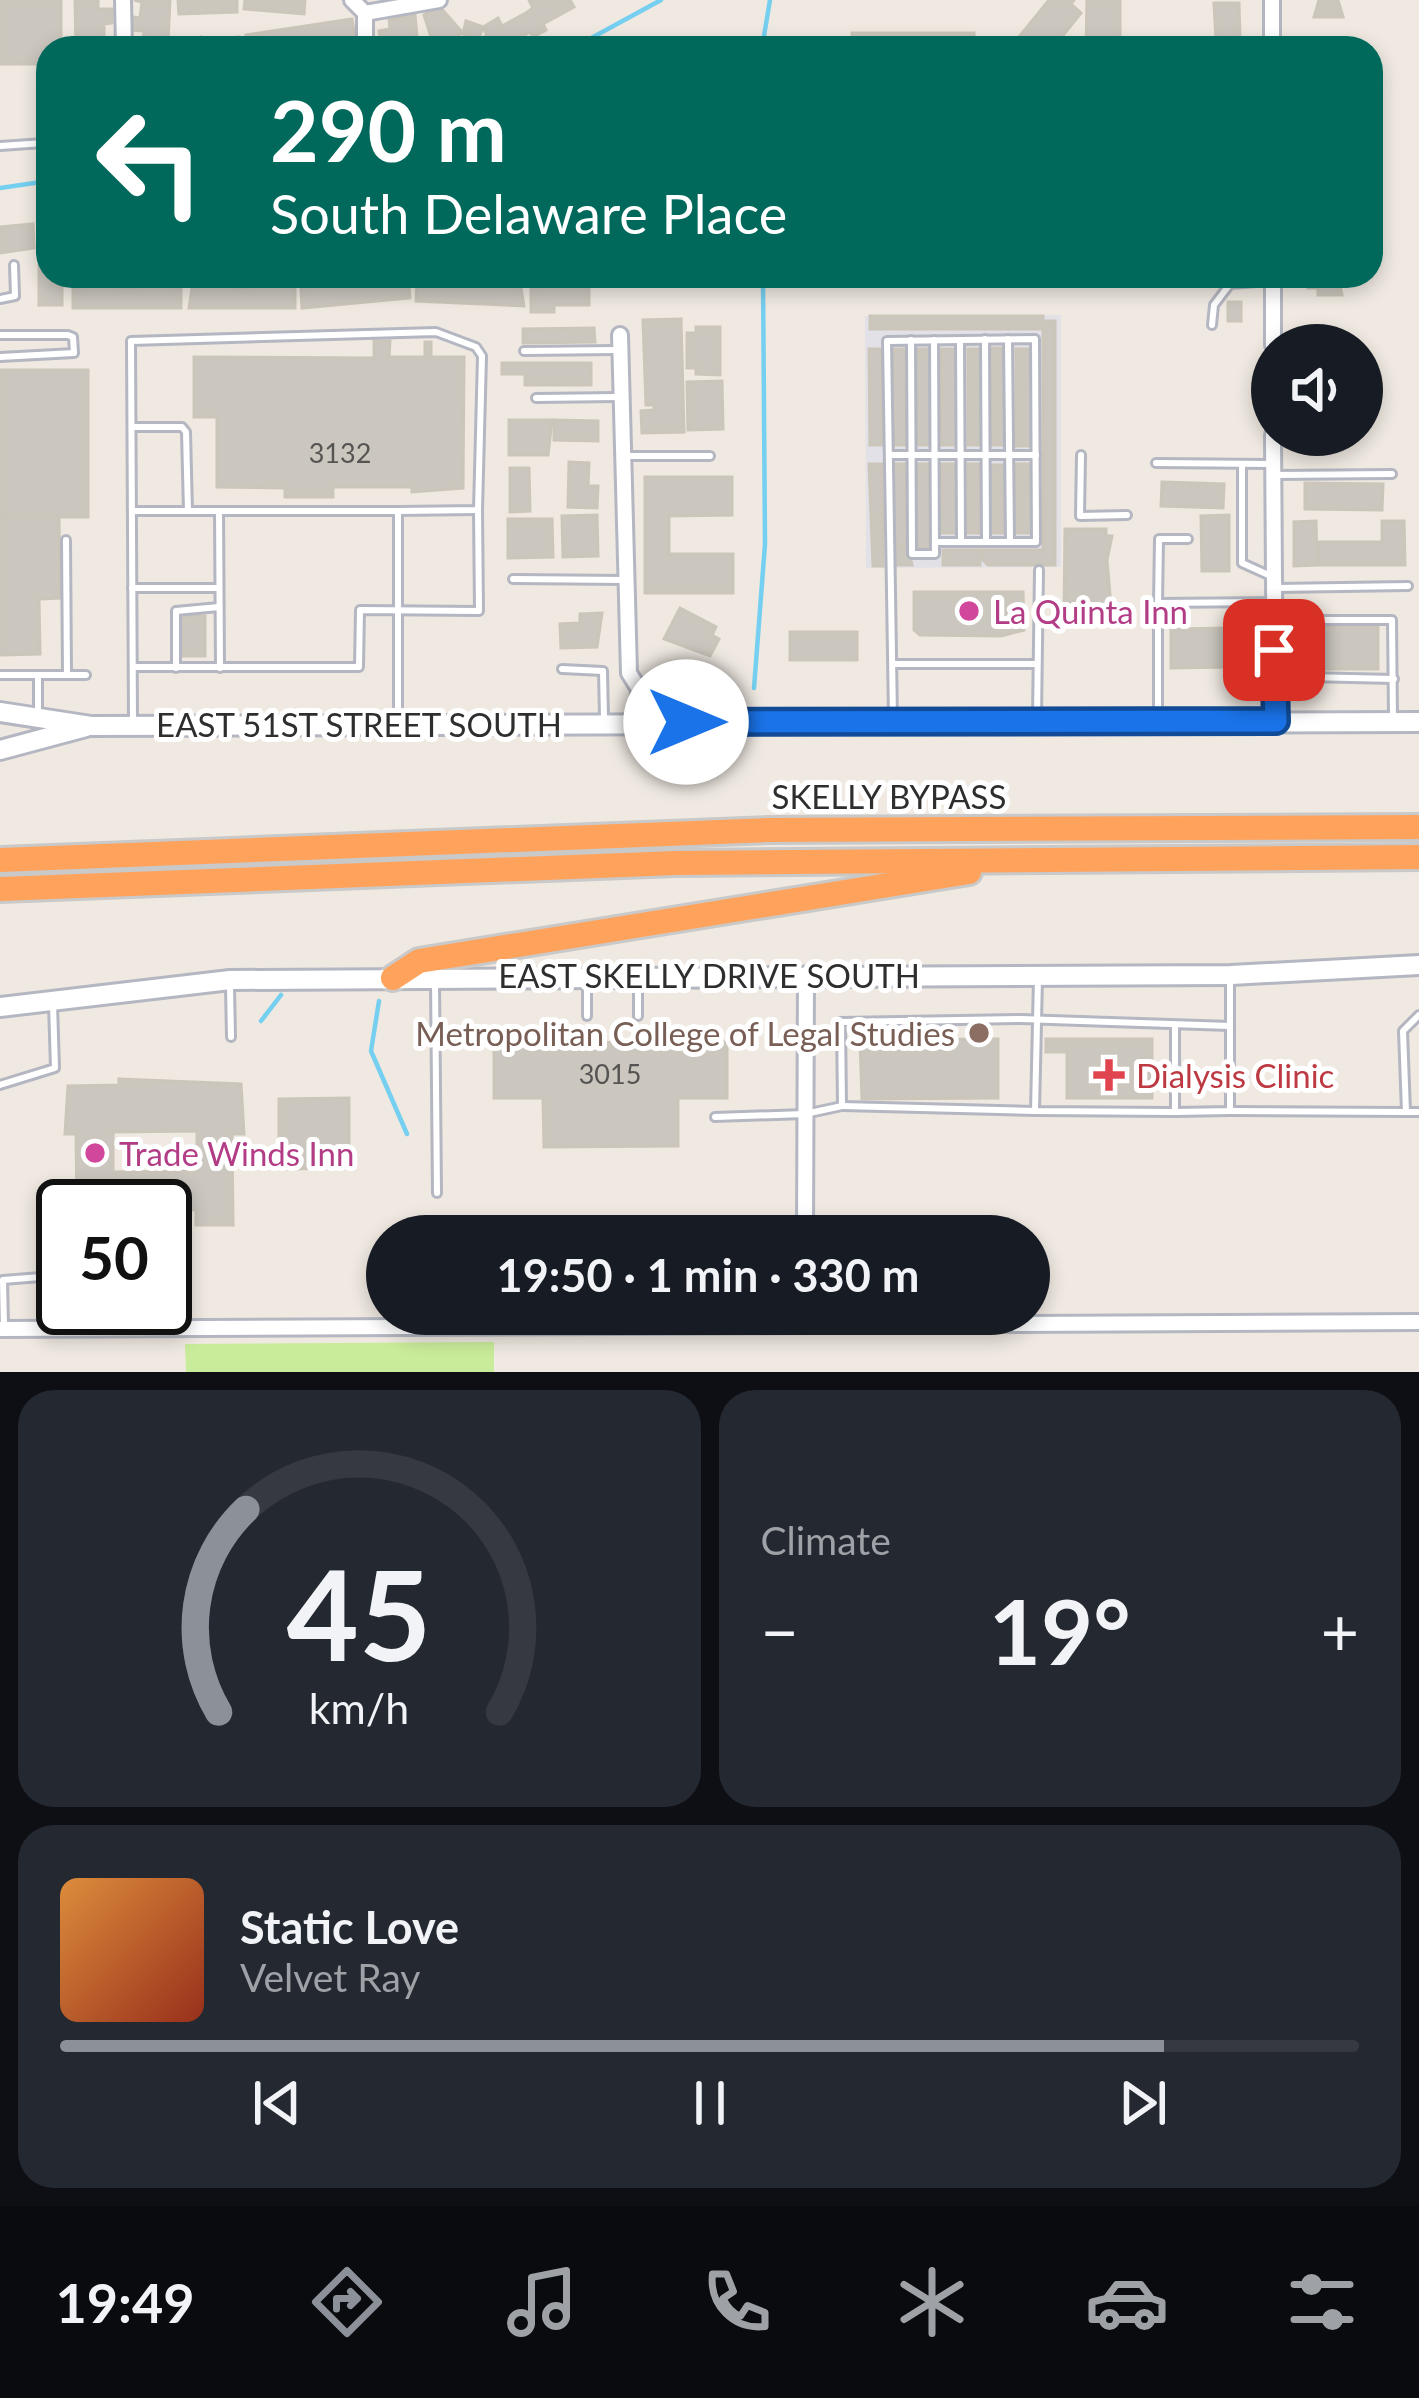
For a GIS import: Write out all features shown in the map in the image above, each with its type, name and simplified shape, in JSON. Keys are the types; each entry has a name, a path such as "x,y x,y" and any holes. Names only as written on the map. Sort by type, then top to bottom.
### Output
{"highway":[{"name":"SKELLY BYPASS","path":"0,860 768,830 1419,827"},
{"name":"SKELLY BYPASS","path":"0,889 475,868 1084,857 1419,857"},
{"path":"393,977 419,962 838,889 1084,857"}],"main road":[{"name":"EAST 51ST STREET SOUTH","path":"0,712 91,726 1419,722"},
{"name":"EAST 51ST STREET SOUTH","path":"0,750 91,726"},
{"name":"EAST SKELLY DRIVE SOUTH","path":"0,1006 230,980 638,974 1231,975 1419,965"}],"street":[{"path":"123,0 124,36"},
{"path":"352,0 365,14 364,36"},
{"path":"365,14 439,0"},
{"path":"1272,0 1272,36"},
{"path":"1273,288 1273,324"},
{"path":"620,343 629,673 639,688 640,722"},
{"path":"1273,456 1269,592 1276,721"},
{"path":"806,974 806,1215"},
{"path":"1050,1320 1419,1322"},
{"path":"2,1329 366,1324"}],"lane":[{"path":"0,146 36,144"},
{"path":"0,299 15,296 14,265"},
{"path":"1212,325 1214,305 1227,288"},
{"path":"133,667 359,667 360,610 479,611 482,356 476,347 436,332 131,341 133,725"},
{"path":"0,335 68,334 74,353 0,357"},
{"path":"1009,339 1010,542"},
{"path":"893,722 887,340 1035,339 1036,542 935,542"},
{"path":"911,340 912,554 935,554 934,340"},
{"path":"960,340 961,542"},
{"path":"986,340 986,542"},
{"path":"524,351 620,343"},
{"path":"536,398 621,397"},
{"path":"132,427 182,427 186,433 188,512"},
{"path":"1081,454 1081,516 1126,515"},
{"path":"887,455 1036,455"},
{"path":"622,456 710,456"},
{"path":"1156,463 1392,474"},
{"path":"1242,465 1242,563 1269,592"},
{"path":"132,511 478,511"},
{"path":"398,511 398,723"},
{"path":"218,512 220,668"},
{"path":"1158,721 1160,539 1188,538"},
{"path":"66,540 67,675"},
{"path":"1037,721 1039,570"},
{"path":"514,579 625,580"},
{"path":"1158,603 1408,586"},
{"path":"132,588 219,588"},
{"path":"1269,592 1256,669 1274,678 1394,679"},
{"path":"176,668 176,611 219,607"},
{"path":"1305,619 1306,677"},
{"path":"1273,620 1392,620 1393,722"},
{"path":"893,664 1037,664"},
{"path":"562,669 602,671 604,722"},
{"path":"0,675 86,675"},
{"path":"38,675 38,717"},
{"path":"638,974 638,1016"},
{"path":"1035,1111 1038,974"},
{"path":"587,975 587,1016"},
{"path":"1230,1111 1231,975"},
{"path":"435,977 436,1193"},
{"path":"230,980 231,1037"},
{"path":"0,1085 56,1068 52,1000"},
{"path":"1406,1112 1403,1031 1419,1015"},
{"path":"842,1106 841,1022 1230,1026"},
{"path":"1175,1027 1175,1112"},
{"path":"715,1117 805,1114 842,1106 1419,1112"},
{"path":"2,1329 3,1280 36,1277"}],"shaded area":[{"path":"1061,315 1061,567 866,568 865,316"}],"green space":[{"path":"494,1342 494,1372 186,1372 185,1344"}],"building":[{"path":"0,0 61,0 61,36 36,36 36,64 0,64"},
{"path":"75,0 98,0 98,9 112,9 112,23 104,24 104,36 76,36"},
{"path":"134,0 170,0 168,36 143,36 144,31 130,30 132,17 140,18 142,2"},
{"path":"178,0 237,0 237,12 179,14"},
{"path":"245,0 305,0 304,14 244,9"},
{"path":"529,0 570,0 574,7 543,24 546,30 535,36 530,32 486,36 483,27 498,18 502,26 533,8"},
{"path":"1049,0 1074,0 1071,4 1081,13 1063,36 1020,36"},
{"path":"1087,0 1120,0 1120,36 1086,36"},
{"path":"1319,0 1338,0 1343,17 1314,17"},
{"path":"1214,3 1239,3 1240,36 1216,36"},
{"path":"439,6 462,32 431,36 424,15"},
{"path":"415,15 417,36 380,36 379,31 390,29 389,19"},
{"path":"352,19 355,36 246,36"},
{"path":"466,21 483,27 480,36 463,34"},
{"path":"852,33 974,33 974,36"},
{"path":"33,224 34,248 0,253 0,227"},
{"path":"39,288 62,288 62,305 39,305"},
{"path":"181,288 181,308 73,308 73,289"},
{"path":"192,288 295,288 295,308 189,308"},
{"path":"301,288 409,288 410,298 302,308"},
{"path":"417,288 521,288 524,306 416,301"},
{"path":"531,288 589,288 589,305 554,305 554,312 531,312"},
{"path":"1318,288 1341,288 1342,295 1318,295"},
{"path":"1228,302 1241,302 1241,321 1228,321"},
{"path":"870,316 1043,316 1043,321 1055,321 1055,565 988,565 982,559 982,550 1043,550 1043,329 870,329"},
{"path":"681,319 684,432 642,433 641,411 654,410 654,405 646,405 643,320"},
{"path":"696,327 720,327 720,375 696,374 696,368 687,368 687,333 696,333"},
{"path":"594,328 595,342 523,343 523,329"},
{"path":"374,341 390,341 389,357 425,357 425,342 431,342 431,357 464,357 463,488 412,492 412,487 333,487 333,497 285,497 285,488 217,487 217,417 194,417 194,357 374,358"},
{"path":"992,348 1004,348 1004,445 992,445"},
{"path":"869,349 882,349 882,445 870,445"},
{"path":"893,349 906,349 906,445 893,445"},
{"path":"917,349 929,349 930,445 917,445"},
{"path":"941,349 956,349 957,445 941,445"},
{"path":"968,349 980,349 980,445 968,445"},
{"path":"1016,349 1032,349 1032,446 1016,446"},
{"path":"502,363 591,363 591,385 525,385 525,374 502,374"},
{"path":"0,370 88,370 88,517 0,517"},
{"path":"722,381 723,429 688,430 687,382"},
{"path":"509,420 552,420 548,455 509,455"},
{"path":"554,420 598,421 598,441 554,440"},
{"path":"569,462 589,463 588,486 598,486 597,508 568,507"},
{"path":"869,464 882,464 883,566 873,566"},
{"path":"893,464 906,464 907,545 893,545"},
{"path":"917,464 929,464 929,548 917,548"},
{"path":"941,464 956,464 956,533 941,533"},
{"path":"968,464 980,464 980,533 968,533"},
{"path":"1016,464 1032,464 1032,533 1016,533"},
{"path":"992,465 1004,465 1004,533 992,533"},
{"path":"510,468 529,468 530,511 510,512"},
{"path":"645,477 732,477 732,515 669,516 669,554 733,554 733,593 645,593"},
{"path":"1162,482 1224,484 1223,508 1161,506"},
{"path":"1305,483 1383,484 1382,510 1305,509"},
{"path":"597,515 598,556 563,557 562,516"},
{"path":"1229,515 1229,571 1202,571 1201,516"},
{"path":"0,517 59,517 60,598 39,599 40,654 0,655"},
{"path":"508,519 552,519 553,557 508,558"},
{"path":"1316,521 1317,565 1294,566 1294,522"},
{"path":"1382,521 1404,521 1405,565 1319,565 1318,542 1382,542"},
{"path":"1065,529 1106,529 1106,536 1112,536 1107,560 1111,607 1098,607 1098,619 1064,619"},
{"path":"893,545 907,545 912,565 893,565"},
{"path":"943,550 980,550 980,565 943,565"},
{"name":"La Quinta Inn","path":"914,592 1023,592 1024,630 1001,636 920,635 914,630"},
{"path":"680,608 716,627 712,635 719,639 710,656 664,639"},
{"path":"602,613 597,647 561,648 560,624 580,623 580,614"},
{"path":"182,616 205,616 205,656 182,656"},
{"path":"1324,626 1378,627 1378,669 1324,669"},
{"path":"1233,628 1234,667 1171,668 1171,629"},
{"path":"790,632 857,632 857,660 790,660"},
{"path":"998,1039 998,1098 862,1099 860,1040"},
{"name":"Dialysis Clinic","path":"1046,1039 1152,1039 1152,1098 1067,1098 1067,1052 1046,1052"},
{"path":"641,1042 641,1047 727,1042 727,1098 678,1098 678,1146 544,1147 543,1098 494,1098 494,1043 579,1048 579,1043"},
{"name":"Trade Winds Inn","path":"119,1079 241,1084 244,1134 232,1134 233,1225 196,1225 192,1179 77,1179 76,1134 65,1134 68,1086 119,1085","holes":["197,1131 197,1171 113,1172 113,1132"]},
{"path":"349,1098 349,1168 279,1169 279,1099"}],"waterway":[{"path":"595,36 661,0"},
{"path":"764,36 770,0"},
{"path":"0,188 36,183"},
{"path":"754,688 765,544 763,288"},
{"path":"261,1021 281,995"},
{"path":"379,1001 371,1051 407,1134"}],"place":[{"name":"La Quinta Inn","path":"969,611"},
{"name":"Metropolitan College of Legal Studies","path":"979,1033"},
{"name":"Dialysis Clinic","path":"1109,1075"},
{"name":"Trade Winds Inn","path":"95,1153"}],"route":[{"path":"686,722 1276,721 1274,650"}]}
